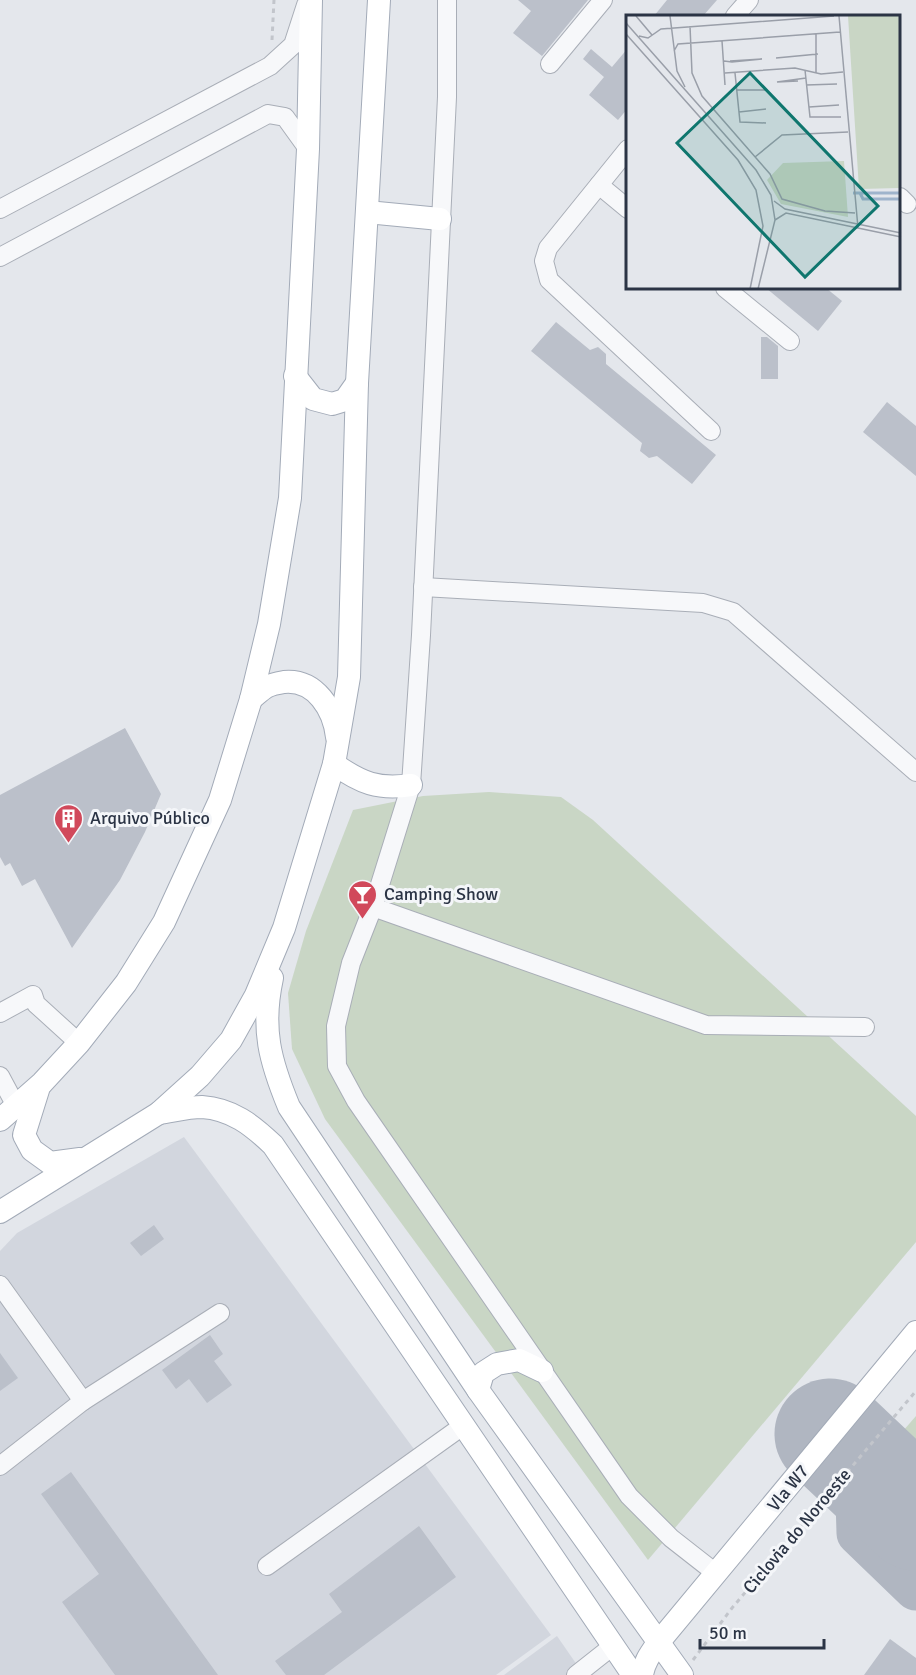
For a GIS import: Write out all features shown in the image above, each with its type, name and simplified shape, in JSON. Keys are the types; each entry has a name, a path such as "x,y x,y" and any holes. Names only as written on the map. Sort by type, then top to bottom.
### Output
{"main road":[{"path":"8,1113 42,1083 79,1043 126,983 164,922 220,800 251,699 269,624 290,498 308,149 310,0"},
{"path":"379,0 357,383 349,677 336,756 284,928 268,995 266,1029 274,1070 289,1107 478,1390 658,1643 683,1671"},
{"path":"367,212 440,219"},
{"path":"295,376 312,399 332,404 345,399 357,383"},
{"path":"251,699 273,684 290,682 306,685 321,697 335,722 336,756 349,775 367,783 390,788 411,785"},
{"path":"0,1212 159,1113 200,1076 231,1040 256,995 284,928"},
{"path":"42,1083 37,1091 24,1135 32,1150 50,1162 87,1158"},
{"path":"159,1113 201,1107 223,1111 250,1123 273,1144 633,1675"},
{"name":"Vla W7","path":"642,1675 646,1661 658,1643 916,1332"},
{"path":"478,1390 483,1372 497,1364 519,1360 542,1371"},
{"path":"639,1616 659,1619 684,1614 678,1633 683,1671"}],"street":[{"path":"0,209 270,66 293,45 310,0"},
{"path":"447,0 447,97 411,785 374,907 351,963 336,1026 337,1066 356,1101 629,1496 671,1538 717,1574"},
{"path":"550,64 603,0"},
{"path":"736,15 749,0"},
{"path":"0,257 268,114 285,117 308,149"},
{"path":"626,151 548,248 544,261 549,280 711,431"},
{"path":"599,185 626,207"},
{"path":"727,290 790,341"},
{"path":"423,587 703,603 733,612 916,772"},
{"path":"374,907 706,1025 865,1027"},
{"path":"0,1013 33,995 36,1004 79,1043"},
{"path":"0,1076 8,1113"},
{"path":"0,1285 83,1401"},
{"path":"0,1466 83,1401 220,1313"},
{"path":"267,1566 464,1425"},
{"path":"576,1675 614,1645"}],"path":[{"path":"270,66 274,0"},
{"name":"Ciclovia do Noroeste","path":"683,1671 732,1608 916,1391"}],"shaded area":[{"path":"184,1137 551,1635 496,1675 0,1675 0,1251 17,1233"},
{"path":"557,1636 584,1675 504,1675"}],"green space":[{"path":"489,792 561,797 593,820 916,1116 916,1242 648,1560 325,1119 292,1049 288,993 306,931 353,810 423,796"},
{"path":"916,1416 916,1457 896,1439"}],"building":[{"path":"518,0 588,0 542,56 513,33 531,11"},
{"path":"667,0 717,0 704,15 655,15"},
{"path":"591,49 612,67 626,50 626,110 618,120 589,95 604,77 583,59"},
{"path":"768,290 828,290 842,301 818,331"},
{"path":"556,322 590,350 598,347 606,354 606,364 716,455 692,484 657,456 649,458 640,451 642,443 531,351"},
{"path":"761,337 767,337 778,346 778,379 761,379"},
{"path":"887,402 916,426 916,476 863,432"},
{"name":"Arquivo Público","path":"125,728 161,794 145,832 120,880 72,948 35,879 22,886 10,863 5,866 0,857 0,795"},
{"path":"154,1225 164,1239 141,1256 130,1243"},
{"path":"210,1335 223,1354 214,1361 232,1385 207,1403 189,1379 176,1389 162,1370"},
{"path":"0,1353 18,1378 0,1391"},
{"path":"71,1472 218,1675 115,1675 62,1602 99,1574 41,1494"},
{"path":"419,1526 456,1577 324,1675 286,1675 275,1661 342,1612 329,1594"},
{"path":"890,1639 916,1658 916,1675 864,1675"}],"taxiway":[{"path":"873,1474 858,1499 859,1533 916,1588"}],"runway":[{"path":"830,1434 916,1515"}],"place":[{"name":"Arquivo Público","path":"69,844"},
{"name":"Camping Show","path":"363,920"}]}
